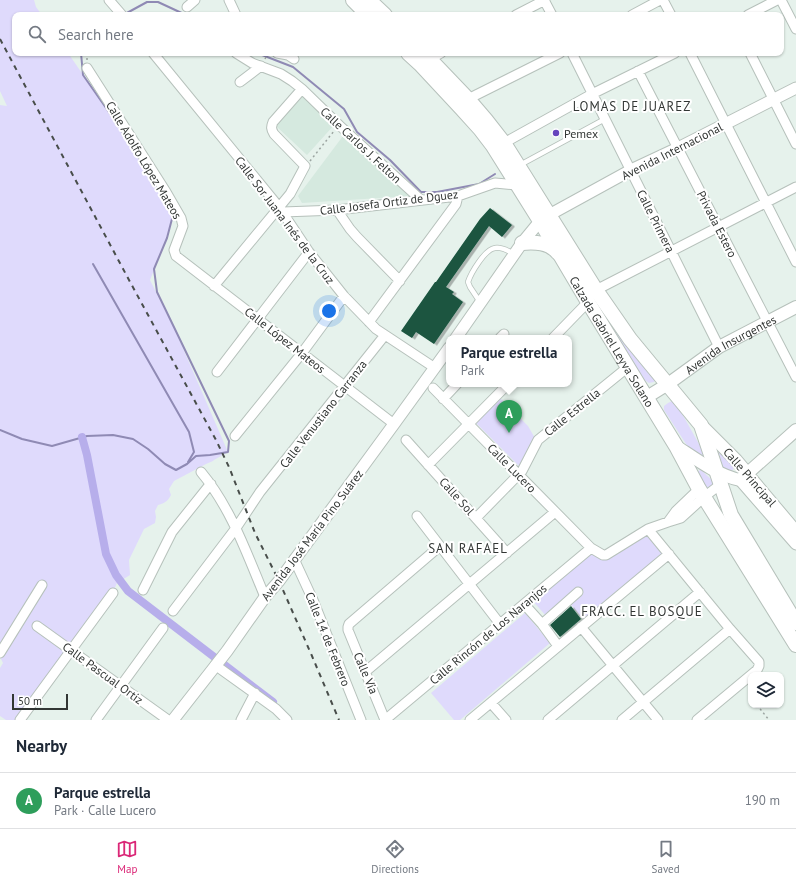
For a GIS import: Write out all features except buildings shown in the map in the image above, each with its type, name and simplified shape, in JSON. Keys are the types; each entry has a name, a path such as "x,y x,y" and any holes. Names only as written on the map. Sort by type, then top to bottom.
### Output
{"main road":[{"path":"353,0 365,12"},
{"path":"369,0 382,12"},
{"name":"Calzada Gabriel Leyva Solano","path":"429,57 468,99 504,143 518,166 545,218 560,254 676,446 701,493 796,645"},
{"name":"Calzada Gabriel Leyva Solano","path":"429,57 493,146 517,185 545,218 630,339 701,425 731,515 796,623"},
{"path":"518,248 538,242 560,254"},
{"name":"Avenida Insurgentes","path":"647,397 668,384 720,346 796,307"},
{"name":"Calle Principal","path":"676,446 700,462 719,478 744,476 736,460 701,425"},
{"path":"744,476 796,430"}],"street":[{"path":"187,7 195,0"},
{"path":"229,0 235,12"},
{"path":"522,12 545,0 551,12"},
{"path":"638,12 662,0 669,12"},
{"path":"754,12 777,0"},
{"path":"781,0 796,30"},
{"path":"112,3 120,12"},
{"name":"Calle Sor Juana Inés de la Cruz","path":"155,56 281,210 309,252 344,296 369,322 385,335 435,368"},
{"name":"Calle Carlos J. Felton","path":"240,56 246,60 263,63 302,89 421,200"},
{"path":"290,56 294,59"},
{"path":"468,99 554,56"},
{"name":"Calle Primera","path":"573,56 720,346"},
{"path":"504,143 592,94 669,56"},
{"path":"692,56 796,262"},
{"path":"752,56 796,144"},
{"path":"240,82 263,63"},
{"name":"Calle Adolfo López Mateos","path":"87,68 162,185 181,218 183,226 174,250 176,256"},
{"name":"Privada Estero","path":"638,71 796,377"},
{"name":"Avenida Internacional","path":"545,218 631,170 678,148 796,88"},
{"path":"214,286 281,210 305,166 271,130 273,122 302,89"},
{"name":"Calle Josefa Ortiz de Dguez","path":"281,210 336,210 458,196 495,184 517,185"},
{"path":"596,290 796,187"},
{"path":"369,322 456,204 458,196"},
{"path":"336,210 356,237 400,281"},
{"path":"458,335 518,248 545,218"},
{"path":"217,372 309,252"},
{"name":"Calle López Mateos","path":"176,256 394,424"},
{"path":"235,436 302,353 344,296"},
{"path":"556,335 588,302"},
{"name":"Calle Venustiano Carranza","path":"173,611 236,528 260,492 385,335"},
{"name":"Avenida José María Pino Suárez","path":"173,720 227,651 446,352"},
{"name":"Calle Estrella","path":"476,518 522,471 538,440 628,367"},
{"path":"443,399 454,387"},
{"path":"428,465 505,387"},
{"name":"Calle Lucero","path":"432,388 591,548"},
{"name":"Calle Sol","path":"406,440 507,553"},
{"path":"201,472 211,484 236,528 266,597"},
{"name":"Calle Principal","path":"744,476 796,531"},
{"name":"Calle Principal","path":"744,476 796,544"},
{"path":"591,548 603,555 606,555 648,529 668,522 676,510 701,493 719,478"},
{"path":"143,590 172,532 211,484"},
{"path":"365,672 555,512"},
{"path":"416,516 500,624"},
{"path":"648,529 759,662 757,670 697,720"},
{"name":"Calle Vía","path":"385,720 348,627 349,624 440,546"},
{"name":"Calle Rincón de Los Naranjos","path":"385,720 591,548"},
{"path":"470,720 668,554"},
{"name":"Calle 14 de Febrero","path":"294,560 313,600 361,720"},
{"path":"0,653 42,585"},
{"path":"542,624 578,592"},
{"path":"548,720 700,592"},
{"path":"20,720 113,593"},
{"path":"524,604 542,624 558,646"},
{"name":"Calle Pascual Ortiz","path":"37,626 168,720"},
{"path":"581,627 658,720"},
{"path":"96,720 163,628"},
{"path":"622,720 730,629"},
{"path":"217,663 276,709 287,720"},
{"path":"241,720 255,693"},
{"path":"491,703 506,720"}],"lane":[{"path":"518,166 605,119"},
{"path":"481,302 468,282 476,267 490,250 495,248 518,248"}],"path":[{"path":"263,63 266,56"},
{"path":"305,166 339,125"},
{"path":"759,708 769,720"}],"shaded area":[{"path":"0,0 34,0 36,7 40,12 12,12 12,56 70,56 162,189 173,215 167,238 150,280 175,330 228,452 174,481 169,489 171,495 170,497 166,502 158,505 155,511 155,523 144,529 129,560 130,575 117,583 113,592 24,720 6,720 0,716 0,668 3,663 0,657 0,105 7,106 0,91"},
{"path":"304,95 335,124 307,155 276,126"},
{"path":"343,136 411,196 302,203 298,196"},
{"path":"552,232 656,378 654,382 649,383 643,379"},
{"path":"499,397 528,426 536,440 521,468 474,421"},
{"path":"672,401 676,403 708,460 688,447 664,410 664,406"},
{"path":"717,448 734,465 732,471 726,470 723,467"},
{"path":"701,470 713,481 714,484 706,487 697,473"},
{"path":"655,531 671,550 585,621 566,599 546,616 532,600 594,549 610,554"},
{"path":"525,613 550,643 460,720 454,720 431,693"}],"waterway":[{"path":"129,12 147,2 158,2 180,12"},
{"path":"81,56 83,75 120,128"},
{"path":"265,56 293,67 344,109 357,132 390,160 421,192 437,192 479,184 495,174"},
{"path":"0,430 22,439 52,446 87,436 113,435 133,439 148,449 165,464 176,470 187,464 196,456 228,452 229,441 157,292 154,269 167,238 173,215 171,209"},
{"path":"93,264 189,432 194,452 188,462"},
{"path":"82,437 87,455 106,554 116,575 128,591 273,702"}],"railway":[{"path":"0,39 216,440 229,467 255,533 279,581 339,720"}],"place":[{"name":"Pemex","path":"556,133"},
{"name":"Parque estrella","path":"509,433"}],"district":[{"name":"LOMAS DE JUAREZ","path":"632,106"},
{"name":"SAN RAFAEL","path":"468,548"},
{"name":"FRACC. EL BOSQUE","path":"642,611"}]}
